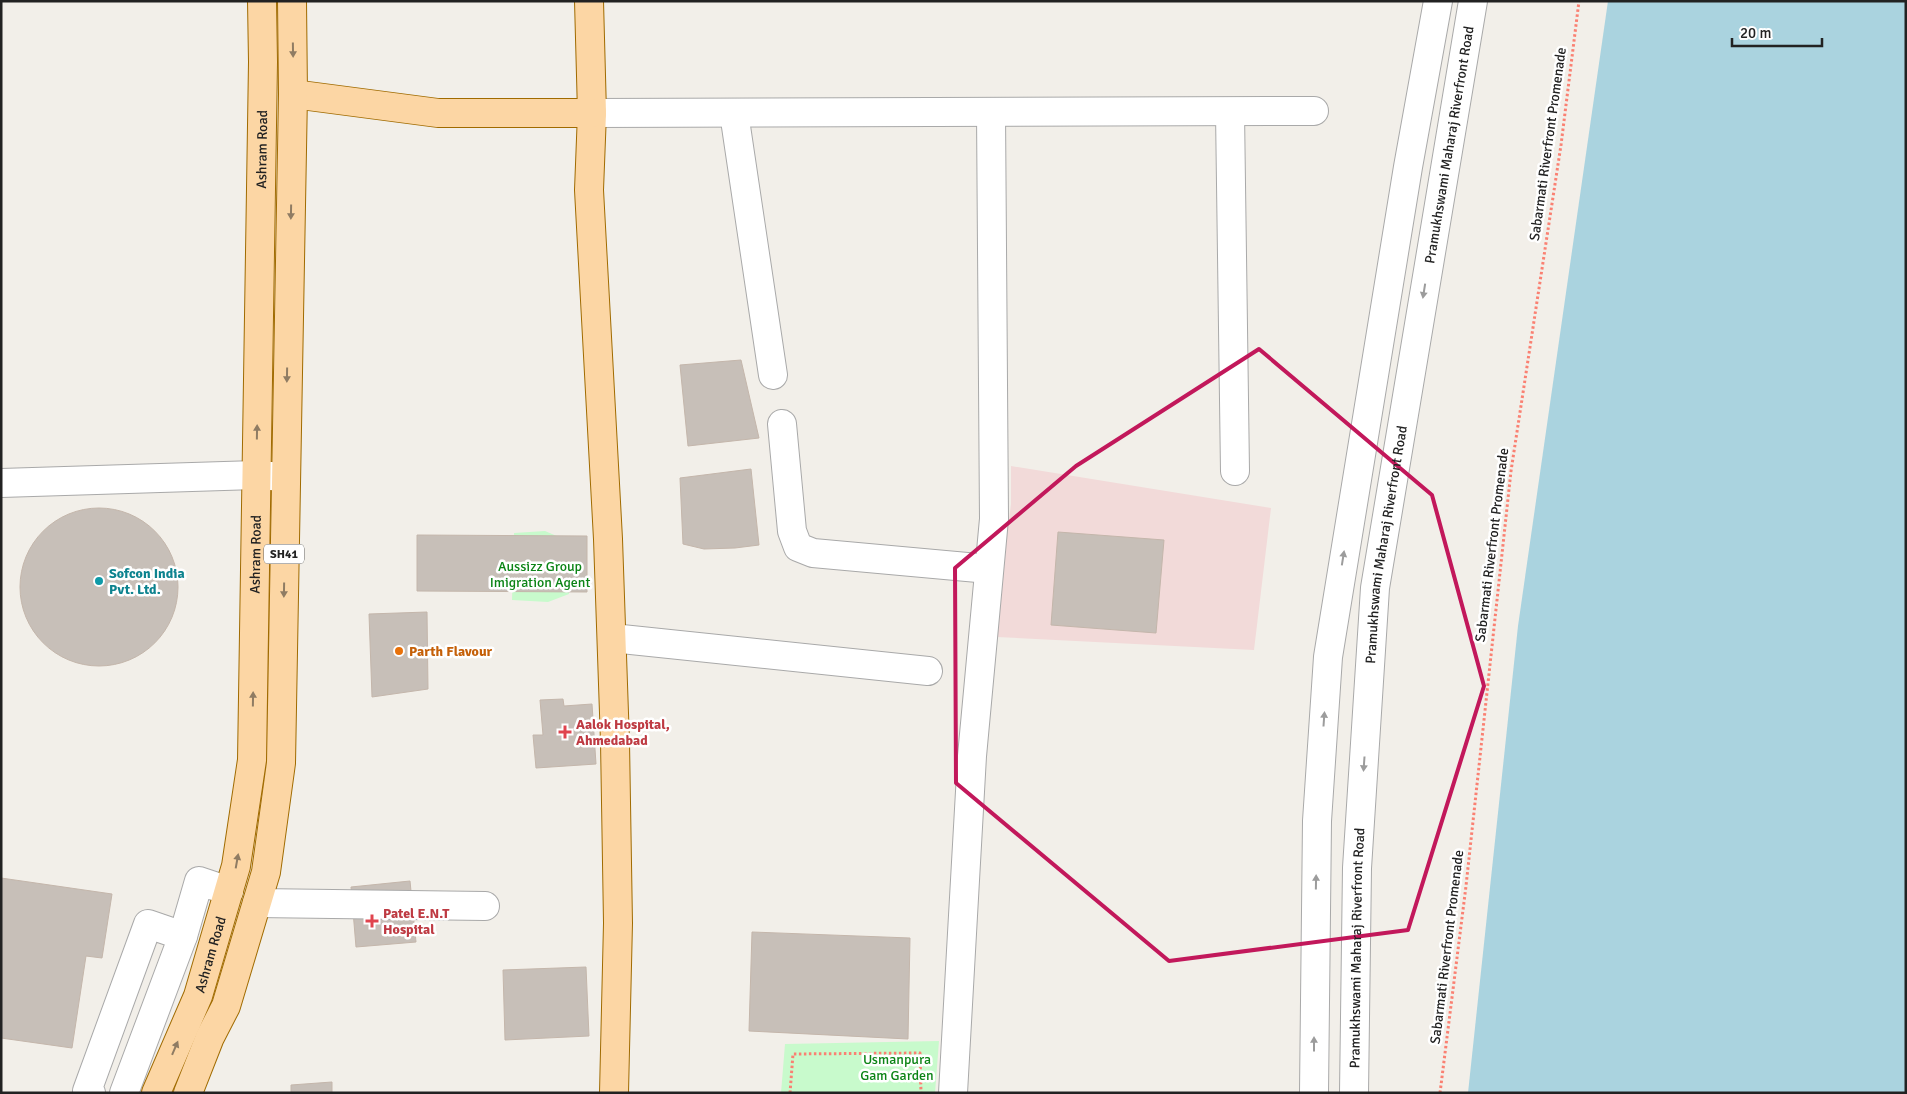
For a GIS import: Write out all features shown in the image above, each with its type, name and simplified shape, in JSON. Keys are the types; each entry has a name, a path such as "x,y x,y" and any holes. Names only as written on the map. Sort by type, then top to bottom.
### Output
{"main road":[{"name":"Ashram Road","path":"156,1093 198,996 229,891 236,866 252,760 264,62 262,1"},
{"name":"SH41","path":"188,1093 210,1037 226,1006 266,872 281,762 293,94 292,1"},
{"path":"589,1 592,113 589,190 612,638 618,923 614,1093"},
{"path":"293,94 438,112 592,113"},
{"path":"208,1093 210,1037"}],"street":[{"path":"1314,1093 1317,821 1328,657 1404,187 1438,1"},
{"name":"Pramukhswami Maharaj Riverfront Road","path":"1354,1093 1357,868 1375,588 1473,1"},
{"path":"592,113 1314,111"},
{"path":"952,1093 972,756 994,519 991,112"},
{"path":"1230,112 1235,471"},
{"path":"734,113 773,375"},
{"path":"782,424 792,530 798,547 812,553 989,569"},
{"path":"1,483 256,475 285,477"},
{"path":"612,638 928,671"},
{"path":"124,1093 183,936 199,881 229,891"},
{"path":"256,903 485,906"},
{"path":"91,1093 87,1091 148,924 183,936"}],"path":[{"name":"Sabarmati Riverfront Promenade","path":"1440,1093 1466,886 1511,471 1561,145 1579,1"},
{"path":"790,1093 793,1054 910,1053 920,1053 920,1093"}],"highlighted area":[{"path":"1259,349 1432,495 1484,686 1408,930 1169,961 956,783 955,568 1076,466"}],"shaded area":[{"path":"1011,466 1271,508 1254,650 997,637 1011,504"}],"green space":[{"name":"Aussizz Group Imigration Agent","path":"545,531 566,540 569,594 548,602 512,600 514,533"},
{"name":"Usmanpura Gam Garden","path":"939,1041 935,1093 781,1093 785,1044"}],"water":[{"path":"1608,1 1906,1 1906,1093 1468,1093 1518,626"}],"building":[{"path":"741,360 759,438 688,446 680,365"},
{"path":"751,469 759,545 704,549 683,544 680,478"},
{"name":"Sofcon India Pvt. Ltd.","path":"107,508 122,511 136,517 155,531 165,543 175,564 178,587 175,610 165,631 155,643 143,653 122,663 107,666 91,666 76,663 55,653 33,631 21,602 20,579 23,564 33,543 55,521 84,509"},
{"path":"1058,532 1164,540 1156,633 1051,625"},
{"path":"417,535 587,536 587,592 417,591"},
{"name":"Parth Flavour","path":"427,612 428,689 372,697 369,614"},
{"path":"563,699 564,706 592,704 596,764 536,768 533,735 543,735 540,700"},
{"path":"1,878 112,894 102,958 86,956 72,1048 1,1038"},
{"path":"410,881 416,942 356,947 351,887"},
{"path":"752,932 910,938 908,1039 749,1031"},
{"path":"586,967 589,1036 505,1040 503,970"},
{"path":"332,1082 332,1093 291,1093 291,1085"}],"place":[{"name":"Sofcon India Pvt. Ltd.","path":"99,581"},
{"name":"Parth Flavour","path":"399,651"},
{"name":"Aalok Hospital, Ahmedabad","path":"565,732"},
{"name":"Patel E.N.T Hospital","path":"372,921"}]}
